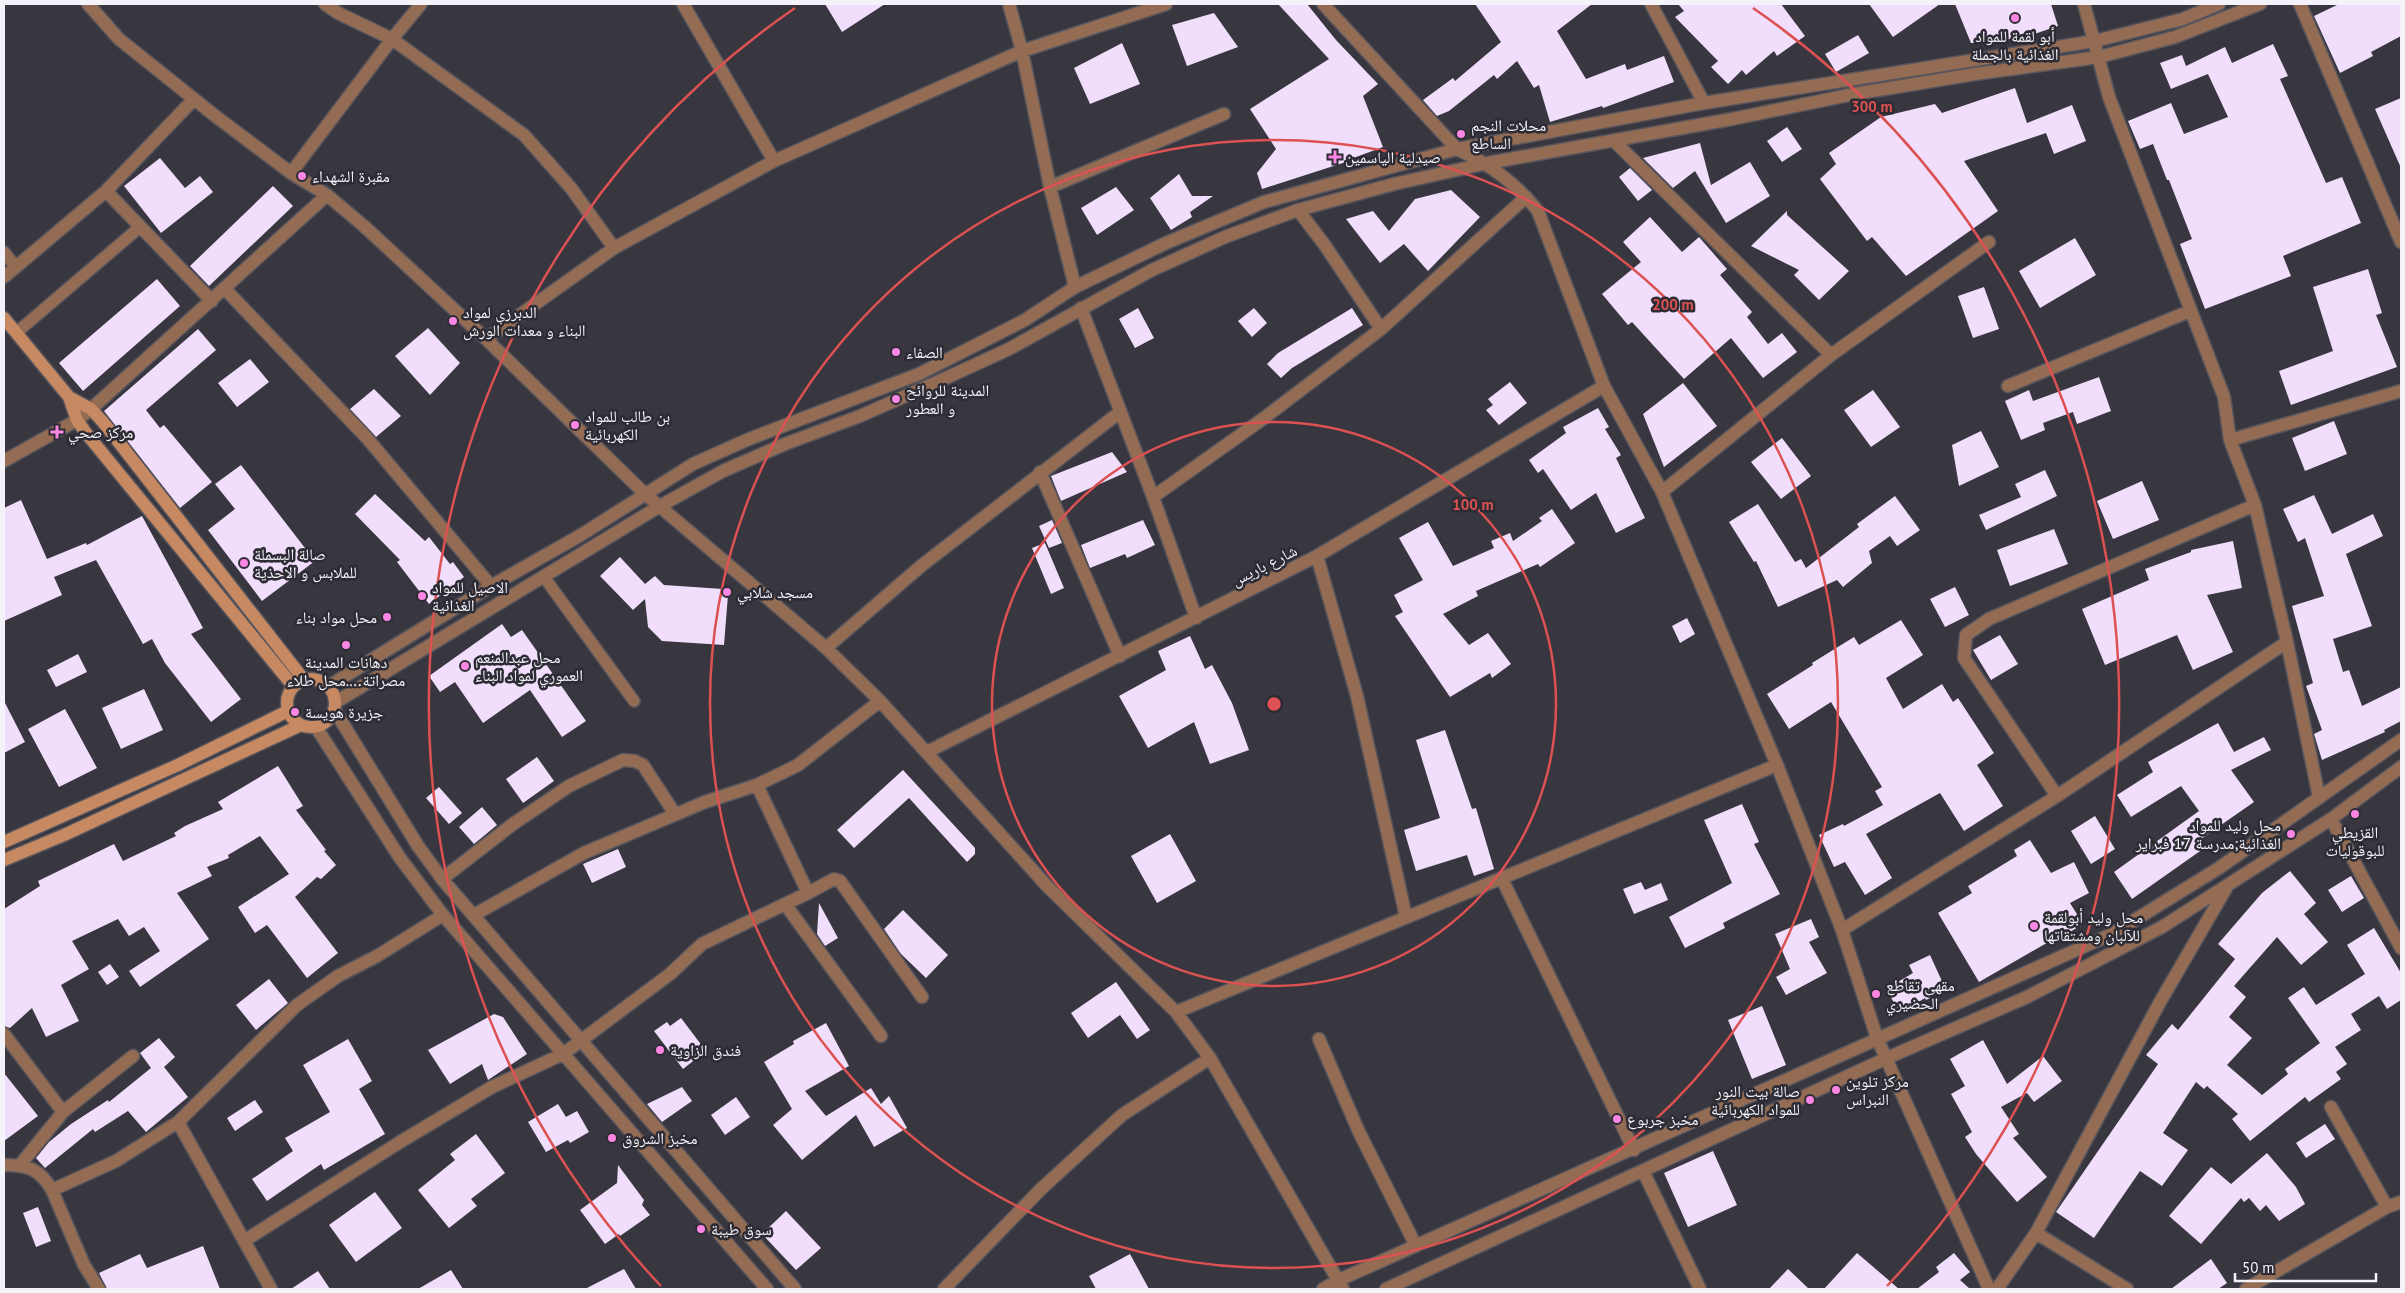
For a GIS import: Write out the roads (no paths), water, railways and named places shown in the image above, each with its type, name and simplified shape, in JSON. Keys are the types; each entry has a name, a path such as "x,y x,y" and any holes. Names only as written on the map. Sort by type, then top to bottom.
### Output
{"main road":[{"path":"4,318 69,397 77,420 113,467 298,683"},
{"path":"69,397 91,408 298,683"},
{"path":"319,680 329,686 335,706 331,718 316,727 301,725 293,719 288,711 287,702 298,683 319,680"},
{"path":"4,842 178,765 288,711"},
{"path":"4,860 64,835 301,725"}],"street":[{"path":"88,4 119,39 194,99 292,172 328,195 365,227 486,339 644,493 826,648 880,701 1047,886 1176,1012 1210,1058 1341,1285"},
{"path":"325,4 338,13 392,38 524,135 571,188 614,248"},
{"path":"292,172 392,38 421,4"},
{"path":"683,4 774,161"},
{"path":"1009,4 1022,51 1050,187 1075,287"},
{"path":"486,339 614,248 774,161 1022,51 1166,4"},
{"path":"1323,4 1457,149 1488,163 1526,197 1538,211 1604,386 1662,492 1777,765 1842,930 1877,1038 1989,1289"},
{"path":"1652,4 1704,103"},
{"path":"2084,4 2108,96 2224,397 2230,440 2255,505 2287,642 2319,797"},
{"path":"329,686 491,586 581,535 644,493 693,464 749,439 919,374 1025,320 1075,287 1166,243 1264,202 1457,149 1704,103 2095,41 2183,19 2219,4"},
{"path":"795,1289 442,879 418,846 335,706 660,506 723,471 785,444 860,416 1009,349 1152,270 1224,237 1298,210 1394,184 1488,163 1863,93 1976,74 2099,57 2175,37 2260,4"},
{"path":"2300,4 2398,225 2401,242"},
{"path":"4,277 106,191 194,99"},
{"path":"1050,187 1224,114"},
{"path":"1614,141 1831,355"},
{"path":"106,191 212,301"},
{"path":"4,461 77,420 226,289 328,195"},
{"path":"1153,497 1264,418 1381,329 1526,197"},
{"path":"1298,210 1324,244 1381,329"},
{"path":"1662,492 1831,355 1988,242"},
{"path":"226,289 366,438 491,586"},
{"path":"1081,308 1153,497 1196,618"},
{"path":"2008,386 2190,311"},
{"name":"شارع باريس","path":"927,752 1318,556 1604,386"},
{"path":"2230,440 2401,391"},
{"path":"826,648 921,566 1040,472 1120,412"},
{"path":"1040,472 1120,656"},
{"path":"2057,796 1964,658 1966,635 1989,619 2255,505"},
{"path":"1318,556 1357,696 1406,917"},
{"path":"1842,930 2057,796 2287,642"},
{"path":"474,915 584,853 675,814 721,796 757,785 798,765 880,701"},
{"path":"316,727 400,858 443,915 767,1289"},
{"path":"1323,1289 1341,1285 1416,1246 1634,1150 1877,1038 2112,934 2219,868 2401,740"},
{"path":"442,879 529,813 569,786 623,760 635,761 643,765 675,814"},
{"path":"1176,1012 1777,765"},
{"path":"1386,1289 1644,1172 1887,1058 2036,992 2162,927 2331,820 2401,767"},
{"path":"757,785 808,893"},
{"path":"2331,820 2401,948"},
{"path":"244,1241 400,1142 492,1087 563,1054 670,974 702,944 834,879 840,881 922,997"},
{"path":"1502,879 1634,1150"},
{"path":"1997,1289 2036,1233 2160,1002 2229,883"},
{"path":"785,904 882,1036"},
{"path":"52,1190 116,1161 178,1122 297,1005 338,976 377,956 443,915"},
{"path":"4,1034 63,1112"},
{"path":"1319,1039 1359,1132 1416,1246"},
{"path":"20,1165 63,1112 133,1056"},
{"path":"944,1289 1041,1189 1122,1115 1210,1058"},
{"path":"2331,1107 2387,1207"},
{"path":"178,1122 272,1289"},
{"path":"4,1164 20,1165 44,1176 52,1190 84,1265 99,1289"},
{"path":"1644,1172 1700,1289"},
{"path":"2246,1289 2387,1207 2401,1202"},
{"path":"2036,1233 2127,1289"}],"lane":[{"path":"16,333 140,227"},
{"path":"4,252 15,266"},
{"path":"544,577 634,701"}],"place":[{"name":"أبو لقمة للمواد الغذائية بالجملة","path":"2015,18"},
{"name":"محلات النجم الساطع","path":"1461,134"},
{"name":"صيدلية الياسمين","path":"1335,157"},
{"name":"مقبرة الشهداء","path":"302,176"},
{"name":"الدبرزي لمواد البناء و معدات الورش","path":"453,321"},
{"name":"الصفاء","path":"896,352"},
{"name":"المدينة للروائح و العطور","path":"896,399"},
{"name":"بن طالب للمواد الكهربائية","path":"575,425"},
{"name":"مركز صحي","path":"57,432"},
{"name":"صالة البسملة للملابس و الاحذية","path":"244,563"},
{"name":"مسجد شلابي","path":"727,592"},
{"name":"الاصيل للمواد الغذائية","path":"422,596"},
{"name":"محل مواد بناء","path":"387,617"},
{"name":"دهانات المدينة مصراتة....محل طلاء","path":"346,645"},
{"name":"محل عبدالمنعم العموري لمواد البناء","path":"465,666"},
{"name":"جزيرة هويسة","path":"295,712"},
{"name":"القزيطي للبوقوليات","path":"2355,814"},
{"name":"محل وليد للمواد الغذائية;مدرسة 17 فبراير","path":"2291,834"},
{"name":"محل وليد أبولقمة للآلبان ومشتقاتها","path":"2034,926"},
{"name":"مقهى تقاطع الحضيري","path":"1876,994"},
{"name":"فندق الزاوية","path":"660,1050"},
{"name":"مركز تلوين النبراس","path":"1836,1090"},
{"name":"صالة بيت النور للمواد الكهربائية","path":"1810,1100"},
{"name":"مخبز جربوع","path":"1617,1119"},
{"name":"مخبز الشروق","path":"612,1138"},
{"name":"سوق طيبة","path":"701,1229"}]}
